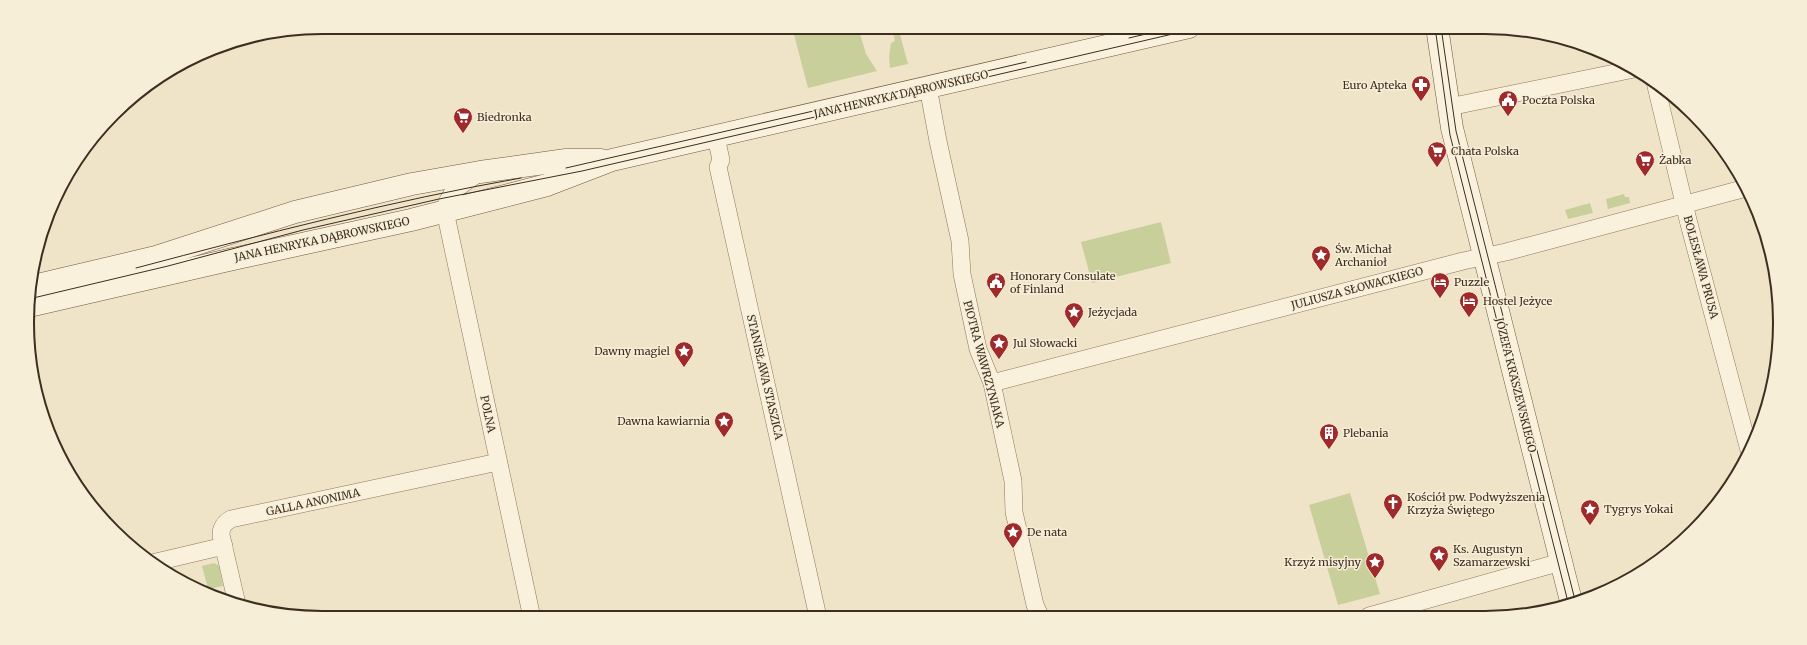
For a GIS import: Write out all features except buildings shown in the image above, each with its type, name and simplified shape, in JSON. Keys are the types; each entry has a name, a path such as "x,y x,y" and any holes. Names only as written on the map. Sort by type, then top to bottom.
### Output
{"street":[{"name":"JANA HENRYKA DĄBROWSKIEGO","path":"35,305 233,258 355,233 445,211 547,185 612,160 1159,34"},
{"name":"JÓZEFA KRASZEWSKIEGO","path":"1438,34 1449,108 1484,256 1570,598"},
{"path":"1449,108 1625,71"},
{"name":"PIOTRA WAWRZYNIAKA","path":"928,87 960,241 962,274 968,304 978,349 992,383 1013,481 1014,512 1035,605 1038,611"},
{"name":"BOLESŁAWA PRUSA","path":"1657,92 1684,204 1747,442"},
{"name":"STANISŁAWA STASZICA","path":"716,137 721,160 718,169 817,611"},
{"name":"JANA HENRYKA DĄBROWSKIEGO","path":"36,285 156,257 295,212 412,184 480,172 566,160 612,160"},
{"path":"445,211 446,203 450,196 480,172"},
{"name":"POLNA","path":"412,184 420,184 430,190 439,199 445,211 530,611"},
{"name":"JULIUSZA SŁOWACKIEGO","path":"992,383 1484,256 1506,252 1740,190"},
{"name":"GALLA ANONIMA","path":"224,546 221,531 226,522 231,520 498,462"},
{"path":"161,561 224,546 236,598"},
{"path":"1387,611 1561,562"}],"green space":[{"path":"794,34 860,34 866,54 877,71 808,88"},
{"path":"894,34 900,34 908,64 890,68 889,57 891,43 895,41"},
{"path":"1624,194 1625,197 1629,197 1630,203 1608,209 1606,199"},
{"path":"1590,203 1593,213 1568,219 1565,210"},
{"path":"1161,222 1171,263 1092,283 1081,242"},
{"path":"1350,493 1380,594 1338,605 1309,505"},
{"path":"214,563 219,566 223,586 211,588 207,587 202,566"}],"tram line":[{"path":"1129,38 1146,34"},
{"path":"35,297 168,266 303,230 439,199 582,171 1173,34"},
{"path":"1436,34 1450,135 1567,599"},
{"path":"1442,34 1456,131 1574,597"},
{"path":"566,168 1026,62"},
{"path":"136,268 376,208 521,178"}],"place":[{"name":"Euro Apteka","path":"1421,102"},
{"name":"Poczta Polska","path":"1508,117"},
{"name":"Biedronka","path":"463,134"},
{"name":"Chata Polska","path":"1437,168"},
{"name":"Żabka","path":"1645,177"},
{"name":"Św. Michał Archanioł","path":"1321,272"},
{"name":"Honorary Consulate of Finland","path":"996,299"},
{"name":"Puzzle","path":"1440,299"},
{"name":"Hostel Jeżyce","path":"1469,318"},
{"name":"Jeżycjada","path":"1074,329"},
{"name":"Jul Słowacki","path":"999,360"},
{"name":"Dawny magiel","path":"684,368"},
{"name":"Dawna kawiarnia","path":"724,438"},
{"name":"Plebania","path":"1329,450"},
{"name":"Kościół pw. Podwyższenia Krzyża Świętego","path":"1393,520"},
{"name":"Tygrys Yokai","path":"1590,526"},
{"name":"De nata","path":"1013,549"},
{"name":"Ks. Augustyn Szamarzewski","path":"1439,572"},
{"name":"Krzyż misyjny","path":"1375,579"}]}
